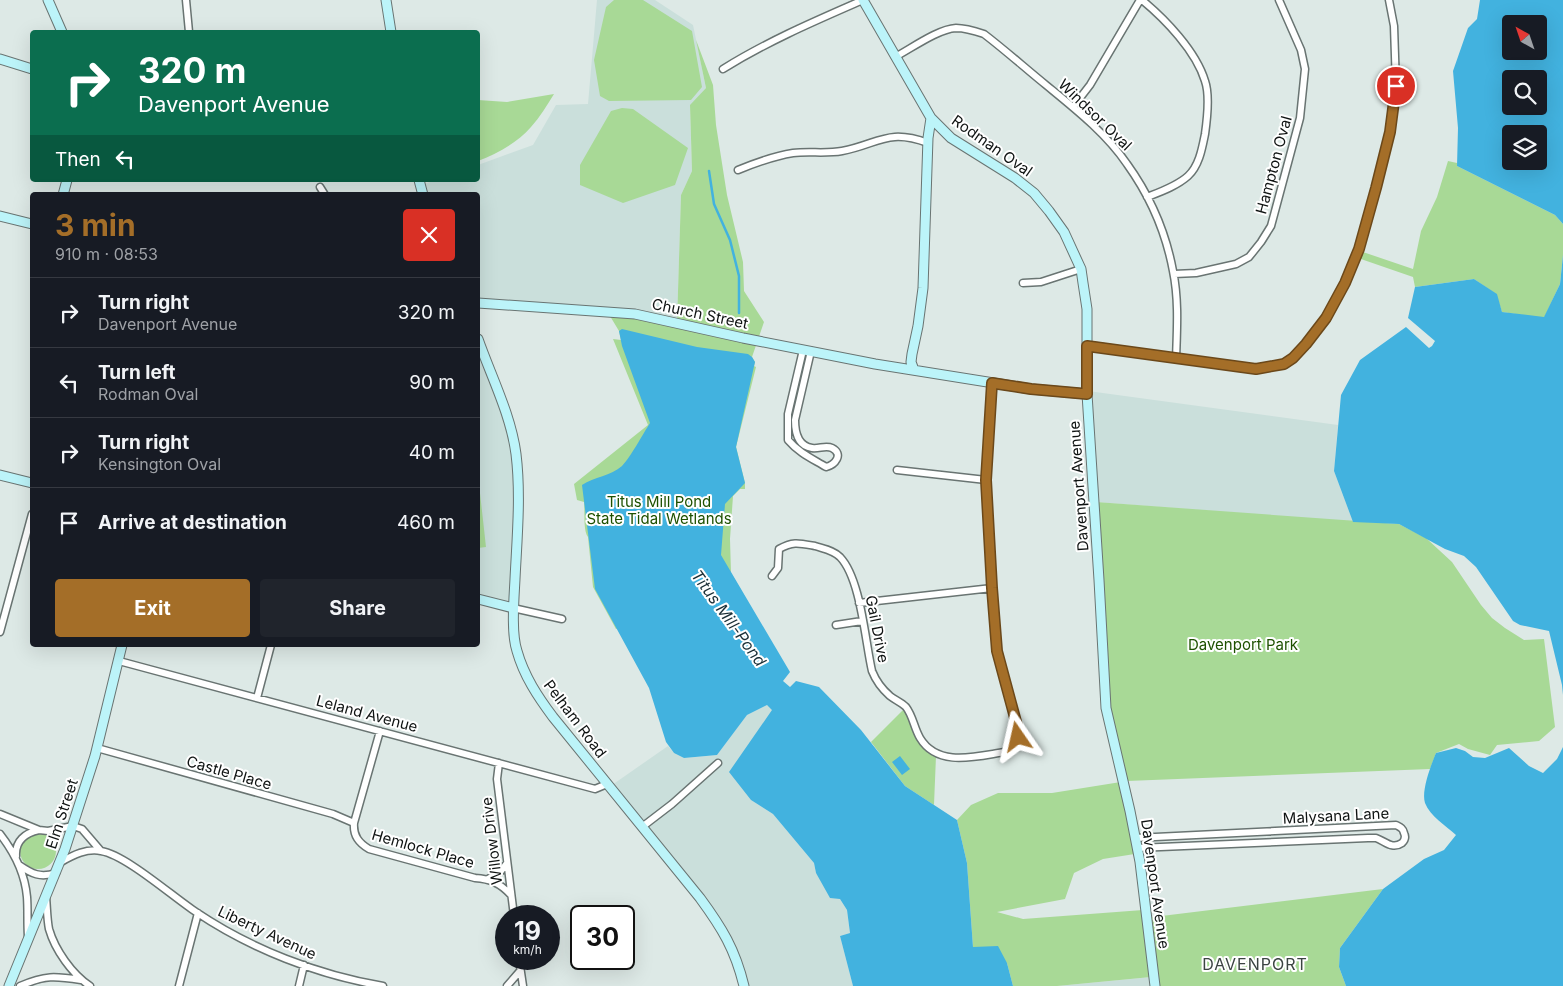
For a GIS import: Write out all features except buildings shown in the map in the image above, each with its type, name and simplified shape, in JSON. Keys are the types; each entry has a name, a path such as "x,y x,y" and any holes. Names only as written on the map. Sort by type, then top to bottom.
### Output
{"street":[{"path":"48,0 61,30"},
{"path":"186,0 189,30"},
{"path":"386,0 391,30"},
{"path":"723,69 750,52 794,30 863,0 930,118 923,288 911,362 914,370 1031,389 1087,394"},
{"path":"1073,107 1090,85 1141,0 1160,15 1198,64 1206,82 1207,120 1203,143 1194,170 1186,178 1147,197"},
{"name":"Hampton Oval","path":"1174,274 1196,273 1236,264 1249,256 1271,226 1300,118 1305,70 1301,50 1279,0"},
{"path":"1087,346 1256,369 1284,364 1293,358 1306,344 1326,318 1345,283 1359,249 1390,132 1396,86 1396,59 1394,26 1389,0"},
{"name":"Windsor Oval","path":"895,57 945,30 956,28 984,34 1073,107 1114,146 1128,164 1147,197 1167,244 1174,274 1177,319 1176,359"},
{"path":"0,59 30,68"},
{"name":"Rodman Oval","path":"930,118 951,138 1016,178 1034,193 1064,232 1081,269 1087,310 1087,394"},
{"path":"738,170 791,153 844,150 886,137 895,136 928,143"},
{"path":"320,187 323,192"},
{"path":"0,216 30,224"},
{"path":"1023,283 1041,282 1081,269"},
{"name":"Church Street","path":"480,303 635,314 807,351 914,370"},
{"name":"Pelham Road","path":"480,345 506,414 516,454 518,507 513,608 516,649 529,680 553,717 720,925 732,946 740,967 744,986"},
{"path":"807,351 795,420 795,431 798,439 804,445 813,448 833,448 838,458 836,463 826,468 801,453 788,440 788,414 807,351"},
{"name":"Gail Drive","path":"772,576 778,568 779,549 790,542 830,550 839,556 849,569 860,603 872,671 877,682 890,696 904,705 910,713 921,740 930,749 946,757 954,758 1005,752 1015,744 1018,737 1018,729 997,651 992,588 986,480 992,383"},
{"name":"Davenport Avenue","path":"1087,394 1106,708 1137,848 1155,986"},
{"path":"897,470 986,480"},
{"path":"0,475 30,482"},
{"path":"0,632 30,521"},
{"path":"860,603 992,588"},
{"path":"480,600 562,619"},
{"path":"0,601 8,603"},
{"path":"836,625 862,621"},
{"name":"Elm Street","path":"9,986 61,862 73,826 97,748 122,647"},
{"path":"257,698 270,647"},
{"name":"Leland Avenue","path":"119,661 595,789 608,784"},
{"path":"354,823 380,731"},
{"name":"Castle Place","path":"97,748 333,814 354,823"},
{"name":"Willow Drive","path":"499,763 497,779 512,905"},
{"path":"642,827 672,804 718,763"},
{"path":"0,814 39,830 48,831 73,826"},
{"name":"Hemlock Place","path":"354,823 355,837 369,849 475,878 488,879 504,887 511,894"},
{"name":"Malysana Lane","path":"1135,838 1396,825 1402,828 1405,834 1405,840 1395,846 1376,838 1368,838 1137,848"},
{"name":"Liberty Avenue","path":"73,826 82,829 100,850 124,861 198,913 251,942 304,965 361,982 383,986"},
{"path":"28,938 27,895 17,862 16,849 18,842 23,836 39,830"},
{"path":"0,834 17,862 34,875 47,876 56,873"},
{"path":"61,862 84,852 100,850"},
{"name":"Hemlock Place","path":"488,879 501,871 507,863"},
{"path":"46,896 49,929 54,941 81,980 90,986"},
{"path":"179,986 198,913"},
{"path":"299,986 304,965"},
{"path":"507,986 515,980 520,971"},
{"path":"520,971 523,986"},
{"path":"20,986 36,979 50,977 81,980"}],"shaded area":[{"path":"597,0 655,0 693,25 706,88 690,106 692,171 681,195 677,323 480,302 480,192 423,192 421,185 430,182 480,182 480,164 533,145 556,105 588,104"},
{"path":"480,354 504,414 514,453 516,607 480,598"},
{"path":"1088,391 1338,425 1334,471 1353,522 1096,502"},
{"path":"767,705 773,710 751,800 773,814 814,863 816,873 840,899 847,910 850,933 840,936 853,986 747,986 734,947 612,785 668,746 674,753 684,758 717,755 747,715"},
{"path":"1152,977 1153,986 1057,986"}],"green space":[{"path":"614,0 643,0 692,31 702,87 691,100 609,101 600,96 594,60 606,7"},
{"name":"Titus Mill Pond State Tidal Wetlands","path":"696,40 713,85 716,125 727,195 743,262 744,291 764,322 752,357 756,367 736,447 745,489 740,489 733,496 730,539 731,573 745,597 616,629 593,587 588,537 585,526 584,502 577,500 574,484 648,425 613,339 621,340 619,331 607,311 677,323 681,195 692,171 690,105 706,88"},
{"path":"554,94 525,133 513,143 480,160 480,100 507,102"},
{"path":"622,108 633,109 688,148 675,185 623,203 580,185 580,165 611,111"},
{"path":"1448,161 1457,163 1457,166 1555,215 1563,224 1563,255 1560,284 1544,318 1502,312 1496,294 1474,279 1415,287 1413,277 1358,258 1360,251 1413,269 1421,231 1437,197"},
{"path":"480,493 486,547 480,548"},
{"name":"Davenport Park","path":"1096,502 1399,524 1426,538 1452,562 1492,618 1524,640 1544,639 1555,727 1539,741 1497,745 1490,755 1468,749 1459,744 1436,753 1430,769 1127,781 1111,709"},
{"path":"904,709 910,716 912,726 936,756 934,805 905,786 871,742"},
{"path":"1127,781 1141,853 1103,859 1074,873 1065,899 997,912 1023,919 1143,910 1145,918 1383,889 1340,948 1339,967 1346,986 1153,986 1151,977 1057,986 1013,986 1007,963 973,947 967,863 957,820 971,805 998,793 1052,793"},
{"path":"38,833 51,838 56,851 51,864 38,869 25,864 20,851 25,838"}],"water":[{"path":"1480,0 1563,0 1563,224 1555,215 1457,166 1458,128 1453,71 1468,28 1477,19"},
{"path":"1563,255 1563,695 1549,631 1520,625 1513,621 1476,567 1464,556 1445,549 1399,524 1353,522 1334,471 1341,395 1360,360 1406,327 1429,348 1435,341 1408,318 1415,287 1474,279 1497,294 1502,312 1544,317 1560,284"},
{"name":"Titus Mill-Pond","path":"622,329 697,347 748,354 755,362 736,447 745,483 725,504 721,555 790,672 783,681 790,687 796,681 819,687 861,730 905,786 957,820 967,863 973,947 998,946 1007,963 1013,986 853,986 840,936 850,933 847,910 840,899 830,898 816,873 814,863 773,814 751,800 729,772 772,710 767,705 747,715 717,755 684,758 674,753 666,742 649,688 595,589 582,485 613,472 622,466 633,452 650,423 622,346 619,331"},
{"path":"1563,747 1563,986 1346,986 1339,967 1340,948 1383,889 1424,859 1444,850 1456,835 1434,816 1425,803 1425,785 1436,753 1456,748 1465,751 1473,757 1485,758 1509,748 1529,766 1543,773 1557,759"},
{"path":"900,756 910,769 902,775 892,762"}],"waterway":[{"path":"709,171 714,204 730,240 739,276 739,313"}],"district":[{"name":"DAVENPORT","path":"1255,964"}],"route":[{"path":"1018,737 1018,729 997,651 992,588 986,480 992,383 1087,394 1087,346 1256,369 1284,364 1293,358 1326,318 1345,283 1359,249 1390,132 1396,86"}]}
